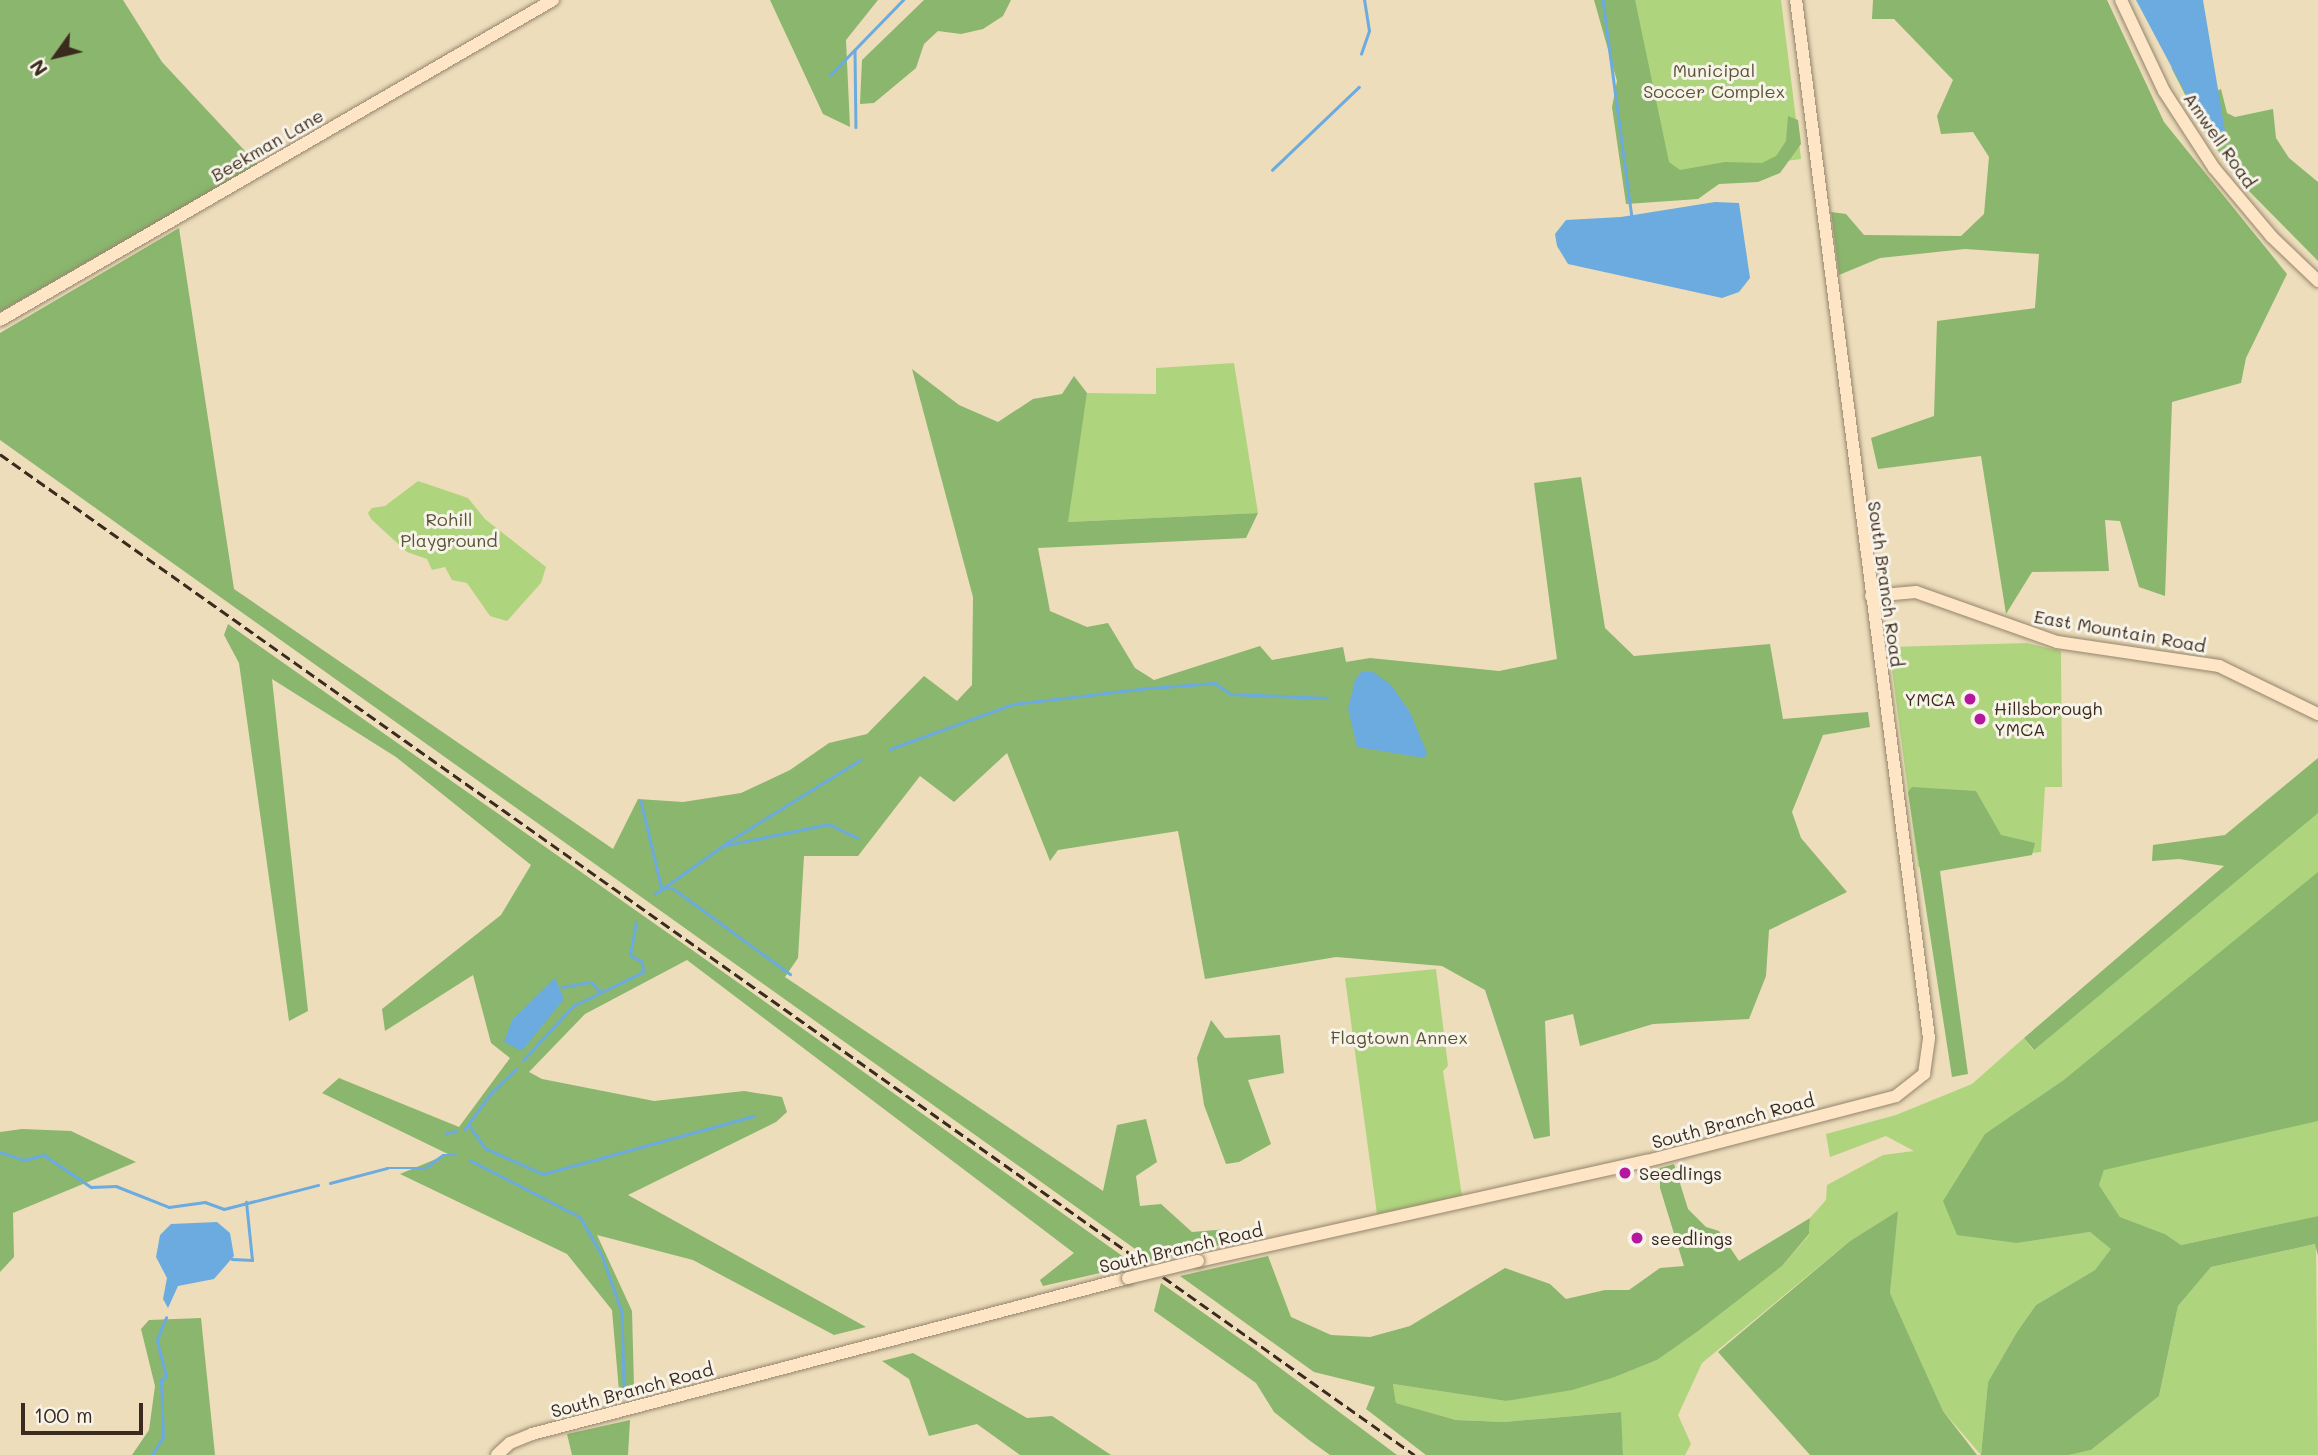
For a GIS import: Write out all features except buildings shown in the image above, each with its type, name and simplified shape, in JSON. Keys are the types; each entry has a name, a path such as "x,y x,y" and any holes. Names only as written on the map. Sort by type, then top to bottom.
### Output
{"street":[{"name":"Beekman Lane","path":"0,320 553,0"},
{"name":"South Branch Road","path":"497,1455 510,1443 532,1434 1128,1278 1586,1177 1896,1097 1920,1080 1929,1063 1929,1038 1796,0"},
{"name":"Amwell Road","path":"2121,0 2165,91 2214,168 2272,237 2318,281"},
{"name":"East Mountain Road","path":"1871,597 1916,592 2057,642 2219,666 2318,714"}],"green space":[{"path":"0,0 123,0 162,62 258,165 0,312"},
{"path":"770,0 878,0 846,40 850,127 823,114"},
{"path":"924,0 1011,0 1003,16 983,29 961,34 938,31 924,44 916,68 874,103 860,104 862,60"},
{"path":"1594,0 1635,0 1669,162 1680,170 1725,162 1762,163 1776,156 1786,141 1788,116 1798,120 1801,144 1780,173 1758,182 1719,184 1698,199 1626,204 1612,107 1617,81"},
{"name":"Municipal Soccer Complex","path":"1621,0 1781,0 1801,159 1653,179"},
{"path":"1873,0 2107,0 2164,122 2287,274 2246,358 2241,383 2172,402 2165,596 2139,587 2120,521 2105,520 2109,571 2032,572 2006,614 1981,456 1878,469 1871,438 1934,416 1937,321 2035,308 2039,254 1965,249 1880,258 1839,275 1831,212 1846,214 1864,235 1961,236 1984,214 1989,157 1973,132 1941,134 1937,116 1953,80 1894,19 1872,19"},
{"path":"2171,67 2202,97 2221,89 2227,113 2235,117 2273,109 2276,138 2289,158 2318,182 2318,261 2241,183 2202,128"},
{"path":"179,228 234,589 613,849 638,799 683,802 741,793 790,770 829,743 867,734 924,676 957,701 972,685 973,597 912,369 959,405 998,422 1033,399 1062,394 1074,376 1087,393 1068,522 1258,513 1246,538 1038,548 1050,611 1087,627 1108,623 1135,668 1154,680 1260,646 1272,660 1343,647 1346,662 1370,658 1499,671 1557,659 1534,483 1581,477 1605,628 1634,656 1770,644 1783,719 1868,712 1870,727 1823,735 1792,812 1801,838 1847,892 1769,930 1766,976 1749,1019 1653,1024 1580,1046 1573,1014 1545,1021 1550,1136 1534,1139 1485,990 1442,966 1336,957 1205,979 1178,831 1058,850 1050,861 1007,753 954,802 920,776 858,856 804,856 798,958 785,977 1103,1191 1117,1125 1146,1119 1157,1162 1136,1176 1140,1206 1161,1204 1192,1232 1228,1229 1234,1242 1152,1261 0,440 0,333"},
{"path":"1234,363 1258,513 1067,522 1087,393 1156,394 1156,368"},
{"name":"Rohill Playground","path":"418,481 468,498 485,519 546,567 541,583 507,621 490,616 467,583 452,580 445,567 432,570 427,559 407,552 371,519 368,513 372,508 385,506"},
{"path":"228,624 1135,1265 1043,1286 1040,1280 1074,1253 687,960 585,1014 529,1072 542,1079 654,1101 744,1091 782,1097 787,1112 776,1122 628,1195 866,1327 834,1335 693,1260 597,1235 632,1311 634,1387 619,1391 612,1310 567,1254 400,1174 448,1154 322,1093 339,1078 459,1127 510,1058 491,1043 473,975 385,1031 382,1009 501,915 531,865 396,757 272,679 308,1011 289,1021 239,663 224,635"},
{"name":"Hillsborough YMCA","path":"2027,643 2061,651 2062,787 2045,787 2041,852 1918,867 1889,647"},
{"path":"2318,758 2318,813 2034,1050 2024,1038 2224,866 2179,859 2152,861 2153,845 2225,835"},
{"path":"1912,787 1976,791 2001,835 2035,843 2032,855 1940,871 1968,1074 1952,1077 1908,792"},
{"path":"2318,790 2318,1216 2181,1245 2165,1234 2120,1217 2099,1185 2104,1170 2065,1079 1986,1134 2017,1243 2090,1232 2112,1249 2095,1270 2036,1305 2017,1332 1988,1382 1981,1455 1943,1411 1890,1293 1897,1212 1850,1241 1702,1363 1678,1415 1691,1444 1685,1455 1623,1455 1620,1412 1504,1422 1456,1420 1396,1403 1393,1384 1506,1401 1615,1377 1657,1360 1782,1266 1809,1235 1810,1218 1826,1200 1827,1185 1883,1155 1914,1151 1886,1136 1830,1157 1826,1134 1896,1115 1972,1084 2024,1038 2033,1050"},
{"path":"2318,872 2318,1121 2104,1170 2099,1185 2120,1217 2165,1234 2181,1245 2318,1216 2318,1256 2315,1244 2211,1267 2178,1306 2159,1396 2091,1450 2069,1455 1981,1455 1988,1382 2017,1332 2036,1305 2095,1270 2111,1249 2090,1232 2017,1243 1957,1235 1943,1201 1985,1134 2065,1079"},
{"name":"Flagtown Annex","path":"1436,969 1448,1066 1443,1071 1462,1196 1377,1214 1345,978"},
{"path":"1211,1020 1225,1038 1280,1035 1284,1073 1248,1080 1271,1144 1239,1162 1226,1164 1204,1105 1197,1058"},
{"path":"22,1129 71,1131 136,1162 13,1213 14,1257 0,1272 0,1132"},
{"path":"1674,1164 1688,1209 1706,1227 1719,1231 1739,1261 1810,1218 1809,1234 1782,1266 1698,1331 1657,1360 1615,1377 1572,1390 1506,1401 1393,1384 1396,1403 1456,1420 1504,1422 1621,1412 1623,1455 1426,1455 1366,1409 1375,1387 1314,1372 1180,1276 1268,1256 1291,1317 1331,1335 1370,1337 1410,1326 1505,1268 1550,1284 1566,1299 1605,1290 1629,1290 1660,1268 1684,1266 1660,1188 1660,1168"},
{"path":"1898,1211 1890,1293 1943,1411 1977,1455 1810,1455 1718,1352 1850,1241"},
{"path":"2316,1244 2318,1455 2069,1455 2091,1450 2159,1396 2178,1306 2211,1267"},
{"path":"1161,1283 1397,1455 1330,1455 1309,1440 1274,1412 1256,1383 1154,1311"},
{"path":"201,1318 215,1455 132,1455 149,1430 155,1386 141,1329 149,1320"},
{"path":"913,1353 1027,1418 1052,1416 1111,1455 1020,1455 977,1424 929,1436 909,1379 882,1361"},
{"path":"630,1420 628,1455 572,1455 567,1434"}],"water":[{"path":"2136,0 2203,0 2225,131 2213,131 2197,115"},
{"path":"1715,202 1739,203 1750,278 1739,292 1722,298 1568,264 1557,246 1555,234 1566,220 1621,217"},
{"path":"1361,672 1373,672 1391,685 1410,712 1427,753 1424,758 1357,747 1348,709 1355,680"},
{"path":"555,978 564,999 522,1051 504,1042 512,1020"},
{"path":"217,1222 230,1233 234,1256 214,1279 178,1286 168,1308 163,1299 167,1278 156,1257 160,1235 171,1224"}],"waterway":[{"path":"830,75 903,0"},
{"path":"1361,54 1369,31 1364,0"},
{"path":"1603,0 1632,218"},
{"path":"855,50 856,127"},
{"path":"1272,170 1359,87"},
{"path":"890,749 1013,704 1150,688 1215,683 1231,694 1327,698"},
{"path":"655,894 731,840 860,760"},
{"path":"641,801 662,889 674,889 790,974"},
{"path":"727,845 829,824 858,838"},
{"path":"523,1060 573,1006 643,972 642,962 630,956 636,923"},
{"path":"562,987 591,982 600,991"},
{"path":"464,1130 491,1093 516,1069"},
{"path":"469,1125 485,1148 543,1174 754,1116"},
{"path":"446,1133 456,1131"},
{"path":"0,1152 24,1160 44,1155 91,1187 116,1186 169,1207 205,1202 224,1209 318,1185"},
{"path":"330,1183 387,1168 425,1168 443,1155 456,1155"},
{"path":"470,1160 580,1217 602,1255 622,1312 624,1385"},
{"path":"232,1259 252,1260 246,1202"},
{"path":"152,1455 163,1437 161,1380 166,1377 157,1340 166,1318"}],"railway":[{"path":"0,454 1415,1455"}],"place":[{"name":"YMCA","path":"1970,699"},
{"name":"Hillsborough YMCA","path":"1980,719"},
{"name":"Seedlings","path":"1625,1173"},
{"name":"seedlings","path":"1637,1238"}]}
